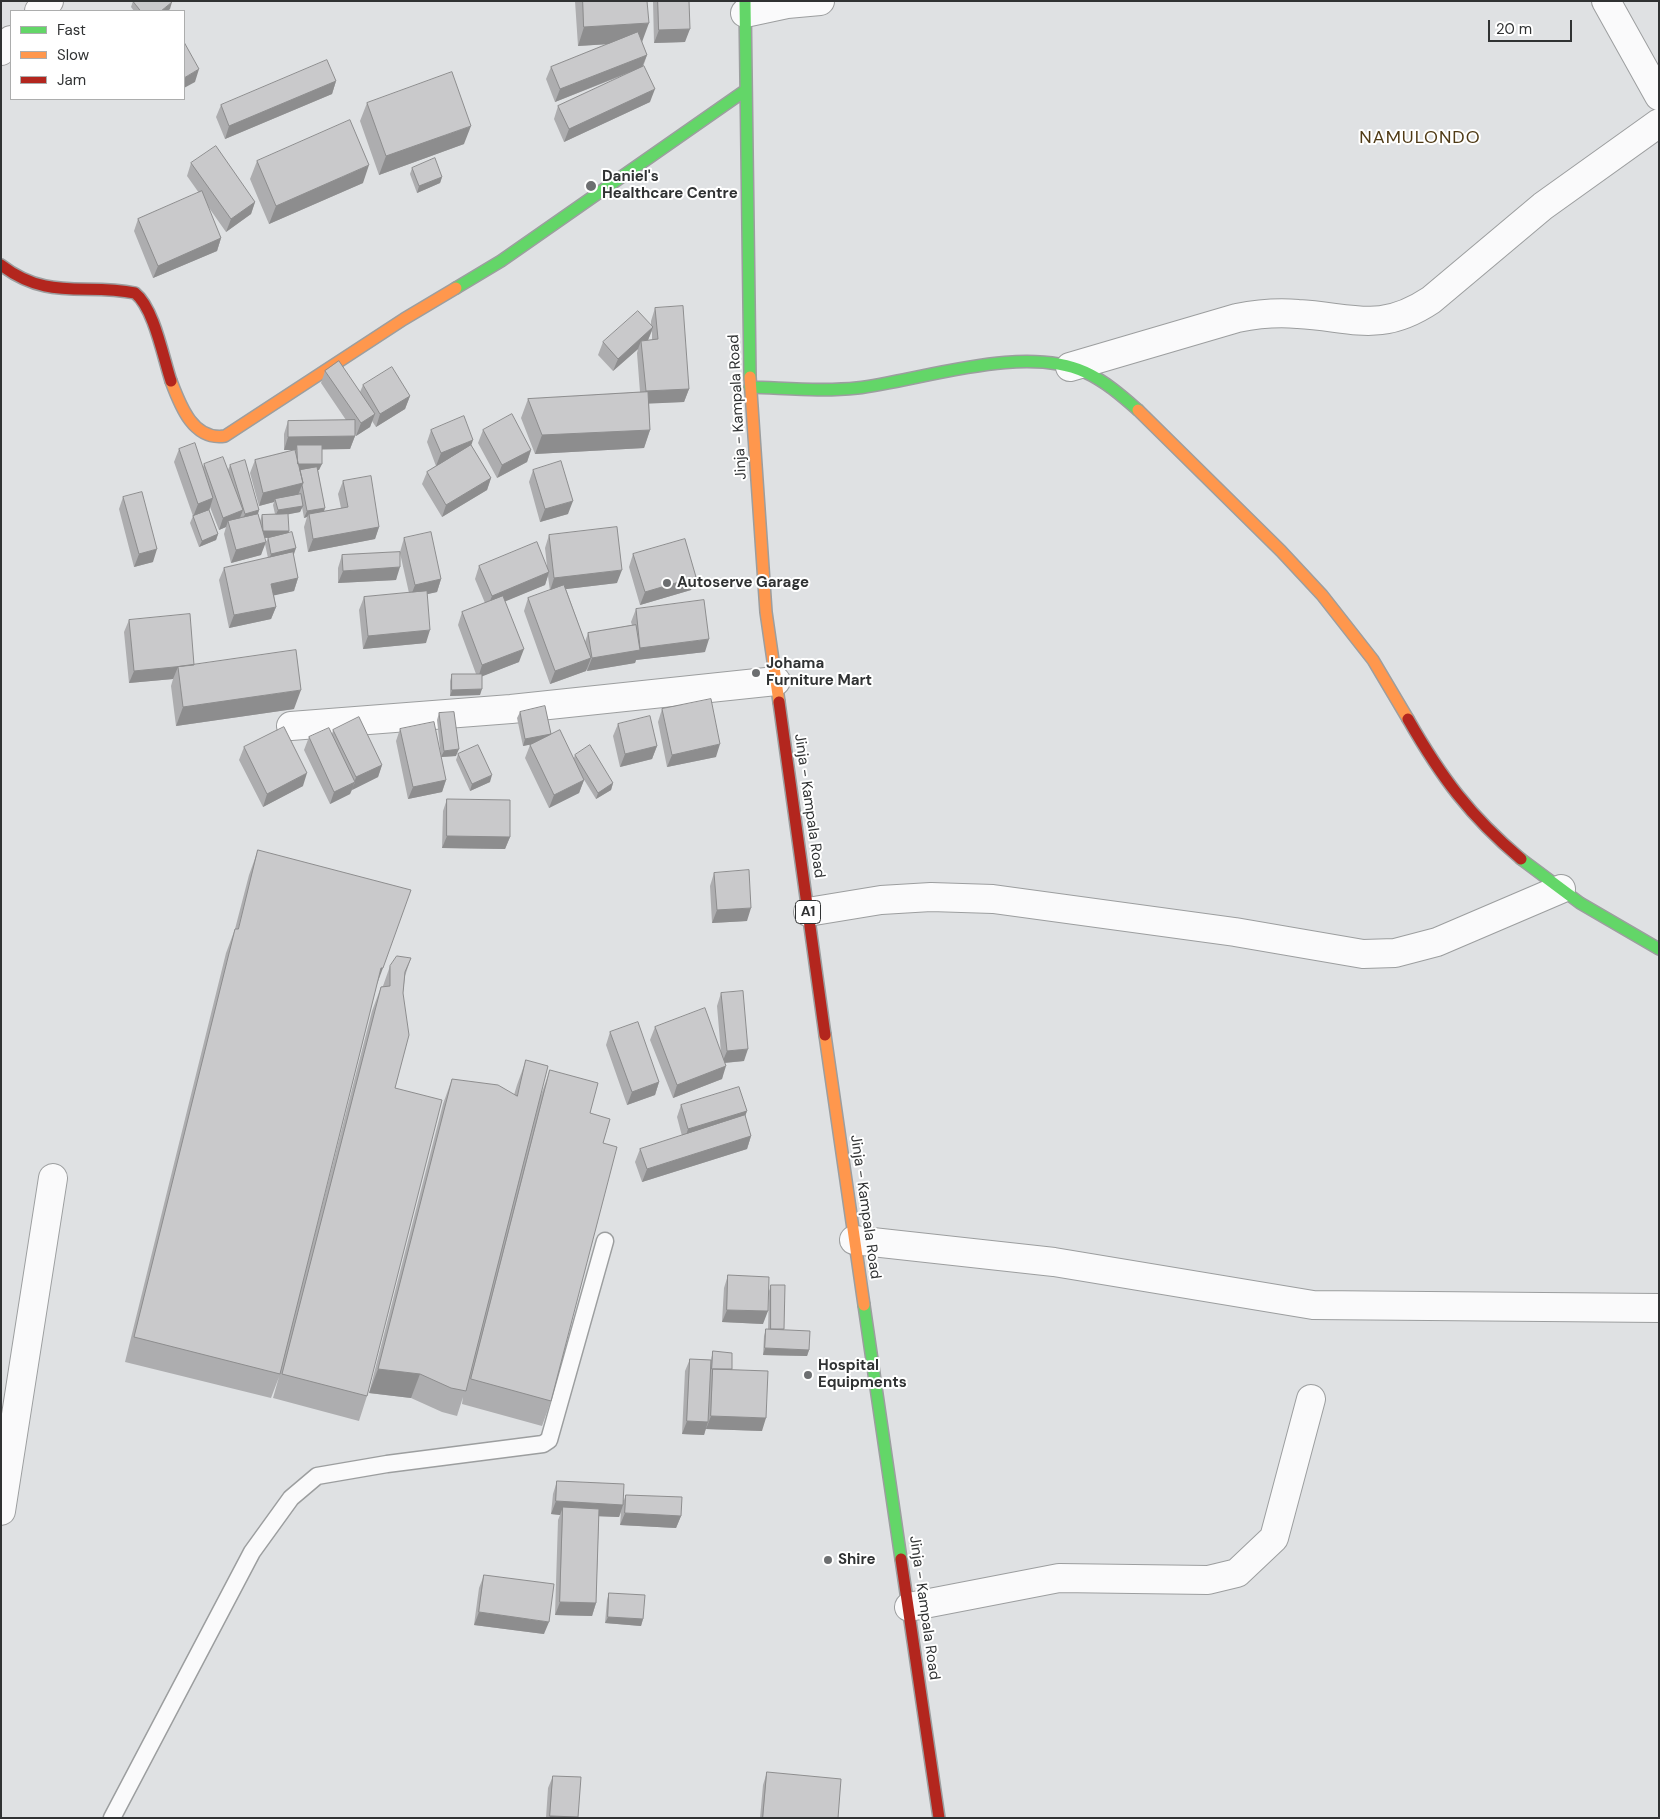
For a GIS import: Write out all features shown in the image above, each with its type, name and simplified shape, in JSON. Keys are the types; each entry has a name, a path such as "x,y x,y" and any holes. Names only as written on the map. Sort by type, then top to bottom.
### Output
{"main road":[{"name":"Jinja - Kampala Road","path":"745,7 750,387 766,612 854,1240 939,1818"},
{"path":"1,265 18,279 37,286 125,291 141,298 185,416 201,432 216,438 225,436 404,319 501,261 746,90"},
{"path":"750,387 852,389 991,365 1034,362 1070,367 1093,375 1121,396 1257,527 1326,600 1360,641 1460,800 1498,839 1561,890 1659,950"}],"street":[{"path":"40,10 49,1"},
{"path":"745,7 820,1"},
{"path":"1606,1 1659,96"},
{"path":"1,51 10,41"},
{"path":"1070,367 1237,318 1264,313 1298,314 1366,322 1391,320 1413,312 1543,206 1659,123"},
{"path":"292,726 511,709 776,682"},
{"path":"808,912 881,900 931,896 993,899 1235,932 1362,954 1395,953 1437,942 1561,890"},
{"path":"1,1511 52,1178"},
{"path":"854,1240 1054,1262 1313,1305 1659,1308"},
{"path":"909,1607 1059,1578 1208,1580 1238,1573 1274,1538 1311,1398"}],"lane":[{"path":"112,1818 252,1552 291,1498 316,1476 387,1464 543,1444 549,1440 605,1241"}],"building":[{"path":"133,1 172,2 162,10 140,10"},
{"path":"583,1 647,1 649,23 584,27"},
{"path":"658,1 689,1 690,29 659,30"},
{"path":"638,32 647,55 560,89 551,67"},
{"path":"185,44 199,69 185,77"},
{"path":"327,60 336,81 229,126 221,105"},
{"path":"644,66 655,89 569,129 558,106"},
{"path":"452,72 471,126 386,156 367,103"},
{"path":"350,120 369,165 276,206 257,161"},
{"path":"216,146 255,202 231,219 191,163"},
{"path":"435,158 442,177 419,186 412,168"},
{"path":"202,191 221,238 158,266 138,219"},
{"path":"683,306 689,389 646,391 641,341 658,339 655,308"},
{"path":"638,311 653,327 618,359 603,342"},
{"path":"339,361 375,414 361,423 325,371"},
{"path":"392,367 410,396 380,414 363,385"},
{"path":"648,392 650,430 542,435 528,399"},
{"path":"512,414 531,450 502,465 483,430"},
{"path":"464,416 473,440 441,453 431,430"},
{"path":"355,420 355,436 288,437 288,421"},
{"path":"195,443 213,498 198,504 179,449"},
{"path":"297,445 322,445 322,464 298,464"},
{"path":"471,445 491,478 446,505 427,472"},
{"path":"295,450 303,483 263,493 255,460"},
{"path":"223,457 243,510 223,518 204,464"},
{"path":"245,460 259,510 245,514 230,465"},
{"path":"561,461 573,501 545,509 533,470"},
{"path":"317,467 325,508 307,511 300,470"},
{"path":"371,476 379,527 313,539 309,514 348,507 343,481"},
{"path":"142,492 157,549 139,554 123,497"},
{"path":"301,494 303,506 278,510 275,499"},
{"path":"209,510 218,534 202,541 193,516"},
{"path":"258,514 266,542 236,550 228,521"},
{"path":"288,514 289,531 263,531 262,515"},
{"path":"617,527 622,570 554,578 549,535"},
{"path":"292,532 296,548 271,554 268,538"},
{"path":"431,532 441,579 415,585 404,538"},
{"path":"685,539 696,577 645,592 633,554"},
{"path":"537,542 549,572 492,596 479,566"},
{"path":"293,552 298,578 271,584 276,607 234,615 224,568"},
{"path":"400,552 400,567 343,571 342,555"},
{"path":"564,585 591,658 555,671 528,598"},
{"path":"427,591 430,630 368,636 364,597"},
{"path":"503,596 524,649 482,665 462,612"},
{"path":"704,600 709,639 640,648 636,609"},
{"path":"190,614 194,665 134,671 129,620"},
{"path":"636,625 640,650 592,658 588,633"},
{"path":"296,650 301,690 183,707 178,667"},
{"path":"452,674 482,674 482,689 452,690"},
{"path":"711,699 720,744 672,755 662,709"},
{"path":"545,706 551,734 525,739 520,712"},
{"path":"454,712 459,749 444,751 439,713"},
{"path":"650,716 657,746 625,754 618,724"},
{"path":"359,717 382,765 356,777 333,730"},
{"path":"434,722 446,780 413,787 400,729"},
{"path":"284,727 307,773 267,794 244,747"},
{"path":"329,728 355,782 334,792 309,737"},
{"path":"560,730 584,780 554,795 530,745"},
{"path":"478,745 492,775 472,784 458,754"},
{"path":"590,745 613,783 598,793 575,755"},
{"path":"447,799 510,800 510,837 447,836"},
{"path":"258,850 411,890 383,968 381,968 280,1374 134,1337 235,929 238,929"},
{"path":"749,870 751,908 717,910 714,873"},
{"path":"397,956 411,958 405,972 403,993 409,1035 395,1088 442,1100 367,1396 282,1374 381,987 390,986 390,966"},
{"path":"743,991 748,1049 727,1051 721,993"},
{"path":"705,1008 726,1066 677,1085 655,1027"},
{"path":"638,1022 659,1082 632,1092 610,1032"},
{"path":"526,1060 548,1066 466,1391 451,1388 420,1374 378,1369 452,1079 498,1085 517,1096"},
{"path":"550,1070 598,1083 590,1113 610,1119 603,1143 617,1147 551,1401 471,1379"},
{"path":"739,1087 747,1111 688,1129 681,1105"},
{"path":"745,1115 751,1136 647,1169 640,1149"},
{"path":"728,1275 769,1277 768,1311 727,1310"},
{"path":"771,1285 785,1285 784,1329 771,1329"},
{"path":"766,1329 810,1331 809,1350 765,1348"},
{"path":"713,1351 732,1353 732,1369 712,1369"},
{"path":"690,1359 711,1360 708,1422 687,1421"},
{"path":"713,1369 768,1371 766,1418 711,1416"},
{"path":"557,1481 624,1484 623,1505 556,1501"},
{"path":"626,1495 682,1497 681,1516 625,1513"},
{"path":"563,1507 599,1509 596,1603 560,1602"},
{"path":"484,1575 554,1584 549,1622 479,1612"},
{"path":"609,1593 645,1595 643,1619 608,1617"},
{"path":"767,1772 841,1779 838,1818 763,1818"},
{"path":"553,1776 581,1777 578,1817 550,1816"}],"traffic: fast":[{"path":"745,1 750,377"},
{"path":"456,288 501,261 746,90"},
{"path":"750,387 817,390 857,388 972,366 1032,362 1060,364 1085,372 1106,384 1138,410"},
{"path":"1521,859 1580,903 1659,949"},
{"path":"864,1305 901,1559"}],"traffic: slow":[{"path":"171,381 184,410 196,427 204,433 214,436 225,436 404,319 456,288"},
{"path":"750,377 766,612 779,702"},
{"path":"1138,410 1281,551 1322,595 1373,660 1408,719"},
{"path":"825,1035 864,1305"}],"traffic: jam":[{"path":"1,265 18,276 51,287 117,290 135,293 142,300 153,321 171,381"},
{"path":"779,702 825,1035"},
{"path":"1408,719 1432,759 1458,795 1486,827 1521,859"},
{"path":"901,1559 939,1818"}],"place":[{"name":"Daniel's Healthcare Centre","path":"591,186"},
{"name":"Autoserve Garage","path":"667,583"},
{"name":"Johama Furniture Mart","path":"756,673"},
{"name":"Hospital Equipments","path":"808,1375"},
{"name":"Shire","path":"828,1560"}],"district":[{"name":"NAMULONDO","path":"1420,138"}]}
